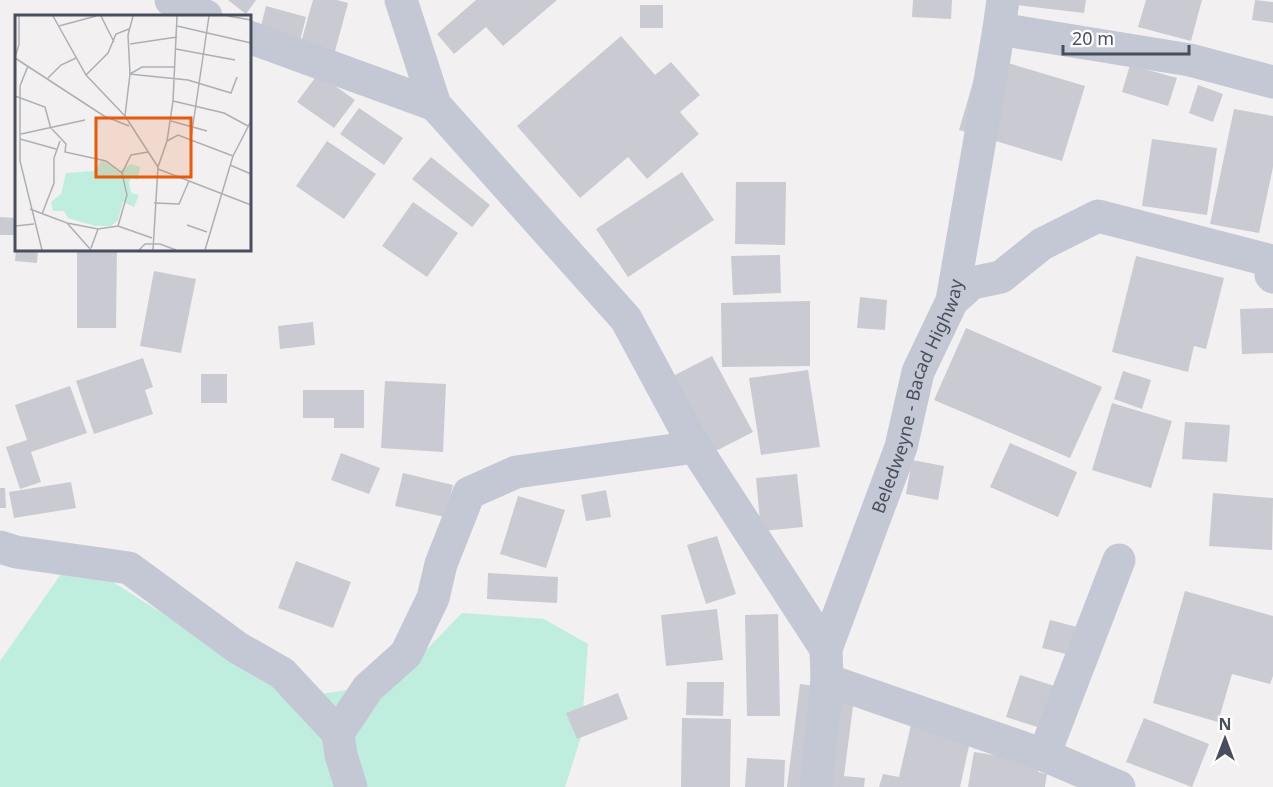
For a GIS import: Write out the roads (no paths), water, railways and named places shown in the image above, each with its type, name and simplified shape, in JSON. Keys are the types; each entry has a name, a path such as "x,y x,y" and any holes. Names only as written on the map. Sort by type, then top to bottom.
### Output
{"street":[{"path":"171,0 204,15"},
{"path":"401,0 435,105 626,319 695,447 827,665 1119,787"},
{"path":"1001,14 1273,82"},
{"name":"Beledweyne - Bacad Highway","path":"816,787 827,665 902,447 918,372 952,301 1001,14"},
{"path":"250,37 435,105"},
{"path":"952,301 972,283 1001,277 1042,244 1098,216 1273,264"},
{"path":"338,733 368,688 406,654 433,598 441,564 469,493 516,472 695,447"},
{"path":"0,547 16,552 129,568 238,648 282,673 338,733 341,755 351,787"},
{"path":"1044,755 1119,560"}]}
